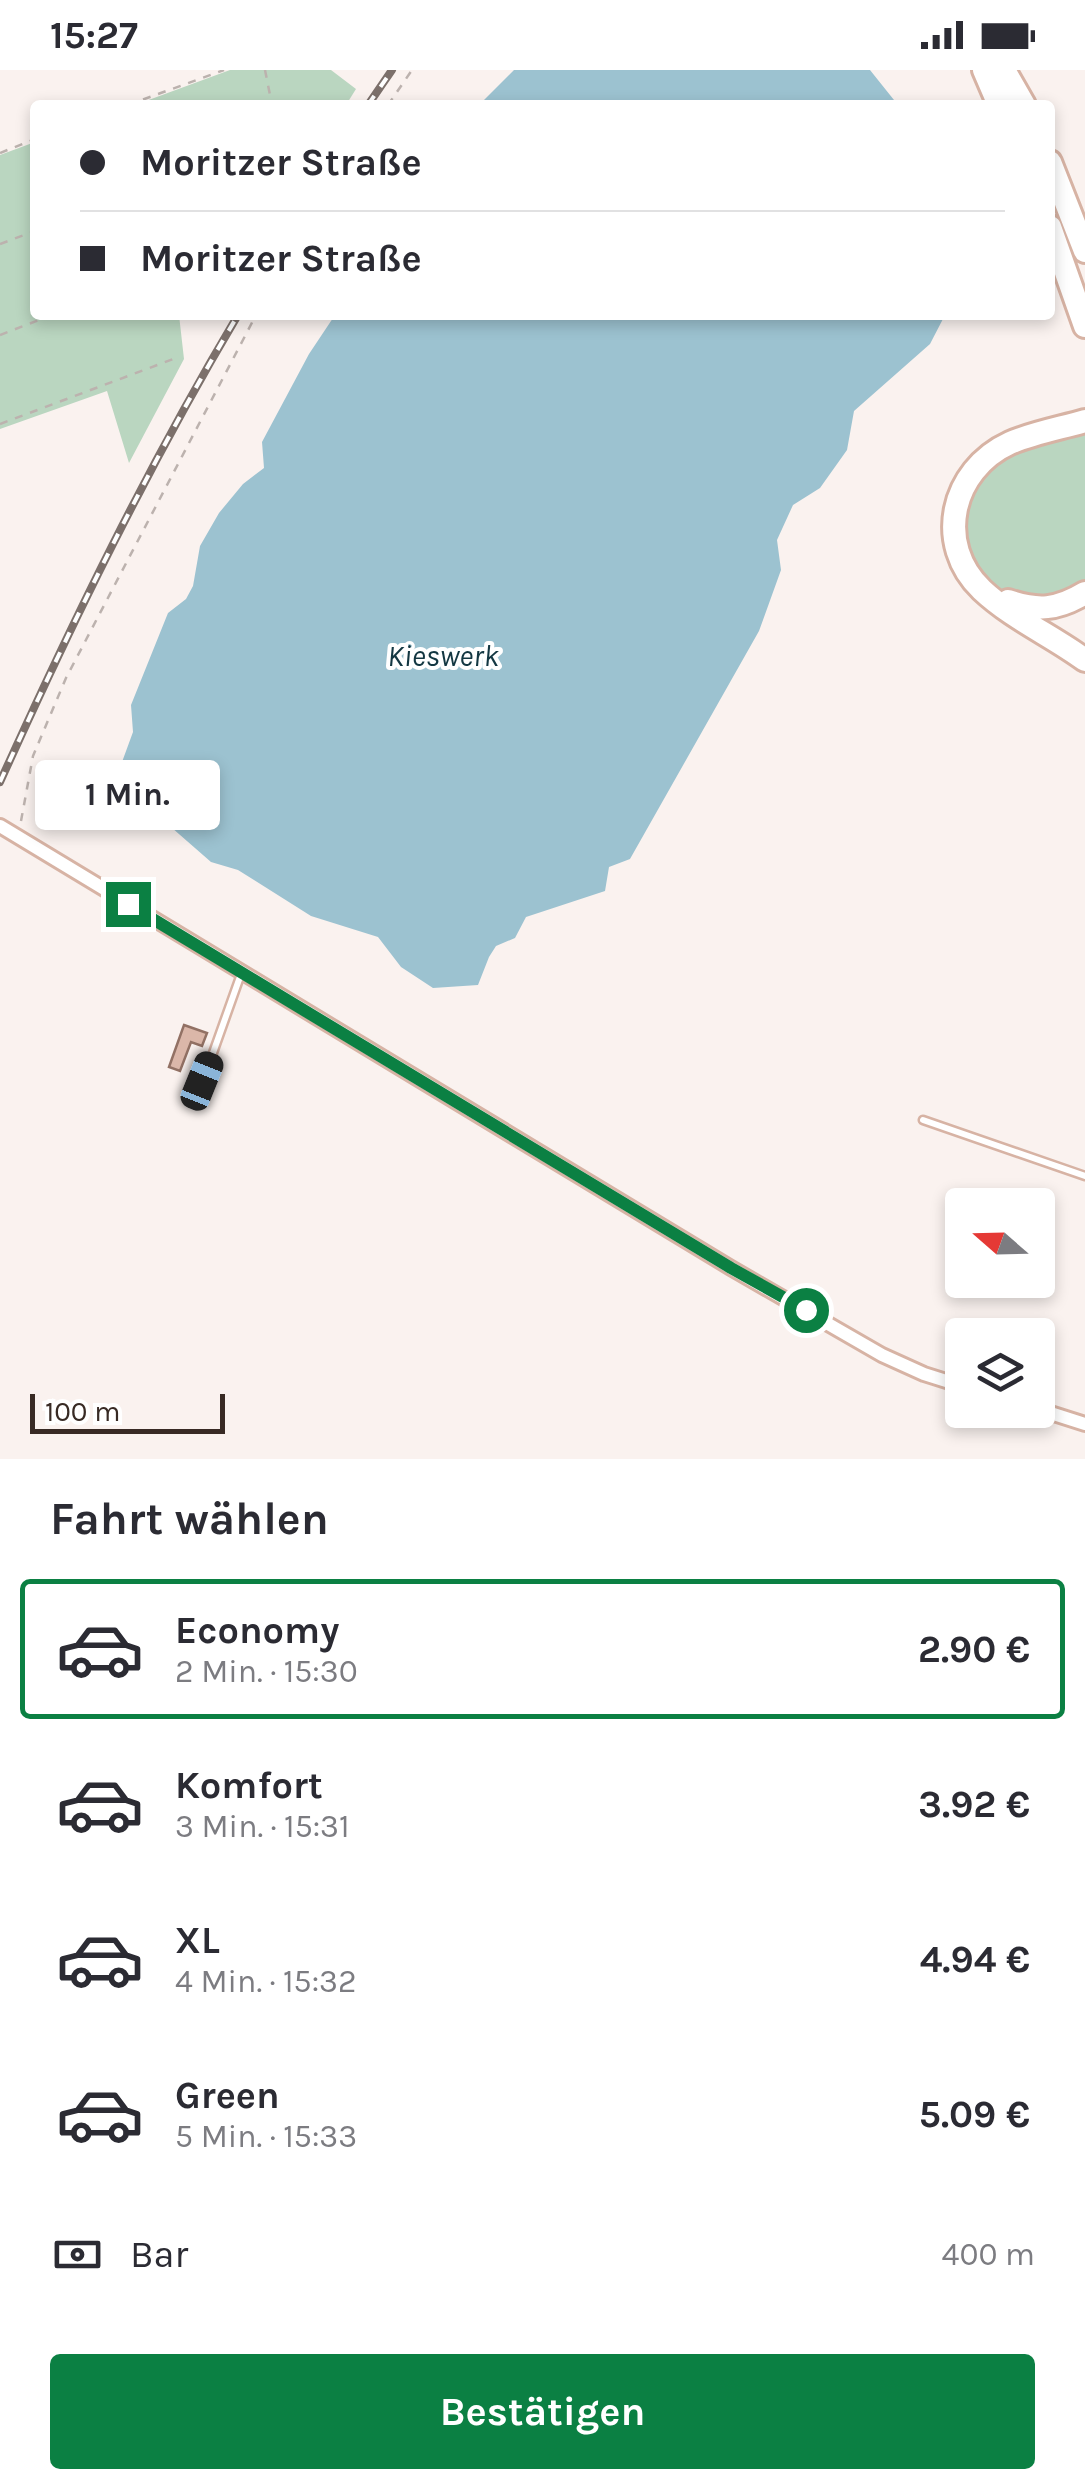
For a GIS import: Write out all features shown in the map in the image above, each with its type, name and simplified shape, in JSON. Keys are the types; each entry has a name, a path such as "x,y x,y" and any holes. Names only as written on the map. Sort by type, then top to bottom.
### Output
{"highway":[{"path":"984,70 998,100"},
{"path":"1004,70 1021,100"},
{"path":"1055,175 1085,251"},
{"path":"1055,241 1085,326"},
{"path":"1082,422 1010,443 986,458 968,477 956,504 953,536 964,566 1003,608 1085,660"},
{"path":"989,594 1033,610 1071,602 1085,594"}],"street":[{"path":"0,826 731,1268 882,1354 945,1381"},
{"path":"1055,1414 1085,1424"}],"lane":[{"path":"202,1081 242,970"},
{"path":"923,1120 1085,1176"}],"path":[{"path":"142,100 224,70"},
{"path":"265,70 271,100"},
{"path":"391,100 412,70"},
{"path":"0,153 30,142"},
{"path":"0,244 30,233"},
{"path":"0,335 39,320"},
{"path":"19,838 34,756 66,678 253,320"},
{"path":"0,424 176,358"}],"green space":[{"path":"230,70 331,70 356,89 349,100 149,100"},
{"path":"30,144 30,320 180,320 184,359 129,463 107,391 0,429 0,155"},
{"path":"1085,431 1085,585 1058,599 1001,595 976,565 966,545 965,521 974,484 995,463 1009,456"}],"water":[{"path":"514,70 870,70 894,100 484,100"},
{"name":"Kieswerk","path":"332,320 942,320 930,344 854,411 847,450 820,488 793,505 777,540 781,570 759,631 630,859 609,867 605,891 526,917 515,938 496,946 478,985 433,988 401,967 378,937 311,916 238,870 211,862 132,793 118,773 133,732 131,705 168,613 186,599 193,586 200,546 219,513 243,484 264,468 262,442"}],"building":[{"path":"184,1025 207,1033 202,1046 191,1042 180,1071 169,1067"}],"railway":[{"path":"371,100 392,70"},
{"path":"0,782 112,546 235,320"}],"route":[{"path":"128,904 806,1310"}]}
